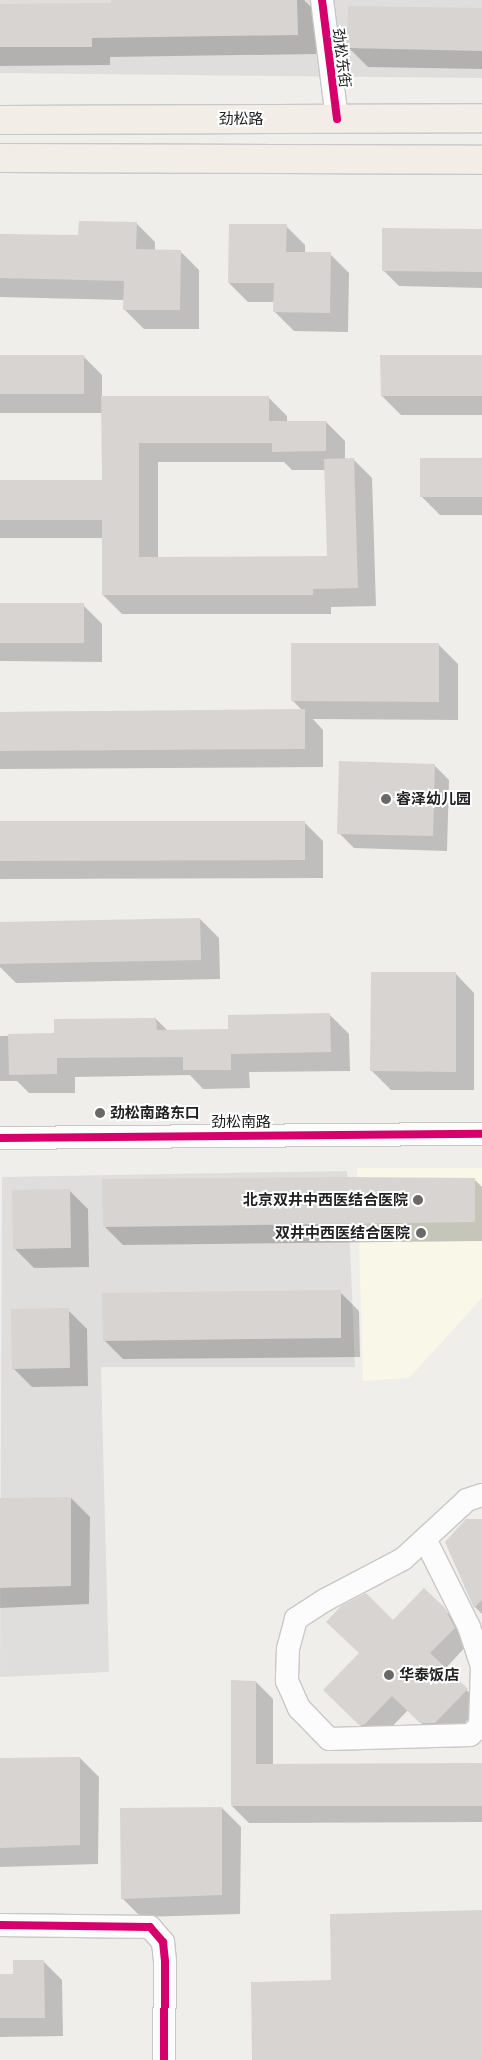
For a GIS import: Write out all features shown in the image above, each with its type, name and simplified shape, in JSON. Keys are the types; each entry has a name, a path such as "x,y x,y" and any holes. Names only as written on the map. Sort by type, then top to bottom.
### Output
{"main road":[{"name":"劲松路","path":"0,120 482,118"},
{"path":"0,158 482,160"}],"street":[{"name":"劲松东街","path":"322,0 337,119"},
{"name":"劲松南路","path":"0,1138 482,1134"},
{"path":"426,1541 469,1627 482,1667 480,1726 470,1736 329,1739 299,1708 287,1673 288,1648 296,1619 325,1600 403,1559 426,1541 467,1500 482,1495"},
{"path":"0,1925 150,1927 162,1942 166,1962 164,2060"}],"shaded area":[{"path":"0,0 482,0 482,78 0,73"},
{"name":"双井中西医结合医院","path":"357,1168 482,1168 482,1298 409,1378 363,1381"},
{"path":"347,1171 355,1367 101,1367 109,1672 0,1677 2,1177"}],"building":[{"path":"111,0 297,0 298,35 92,38 92,47 0,47 0,4 111,3"},
{"path":"348,6 482,8 482,51 347,48"},
{"path":"79,221 137,222 136,249 181,250 180,310 123,310 124,281 0,278 0,234 78,235"},
{"path":"229,224 287,224 286,252 331,252 330,313 273,312 274,283 228,283"},
{"path":"382,228 482,229 482,272 382,271"},
{"path":"0,355 84,355 84,394 0,394"},
{"path":"380,355 482,355 482,396 381,396"},
{"path":"101,396 269,396 269,421 326,421 326,451 272,452 272,443 139,443 139,557 327,556 324,459 354,458 358,588 313,589 313,595 102,595 102,520 0,520 0,480 102,480"},
{"path":"420,458 482,458 482,497 420,497"},
{"path":"0,603 84,603 84,643 0,643"},
{"path":"291,643 439,643 439,702 291,701"},
{"path":"305,709 305,749 0,751 0,712"},
{"name":"睿泽幼儿园","path":"339,761 435,764 433,836 337,834"},
{"path":"0,821 305,821 305,860 0,861"},
{"path":"200,918 201,960 0,964 0,922"},
{"path":"371,972 456,972 456,1072 370,1071"},
{"path":"330,1013 331,1052 231,1054 231,1070 183,1070 183,1057 57,1058 57,1074 9,1075 8,1034 54,1033 54,1019 156,1018 157,1030 228,1029 228,1015"},
{"path":"475,1178 475,1222 103,1227 102,1179"},
{"path":"70,1189 71,1248 13,1249 12,1190"},
{"path":"341,1290 341,1338 103,1341 102,1293"},
{"path":"69,1308 70,1368 12,1369 11,1309"},
{"path":"71,1497 71,1586 0,1588 0,1498"},
{"path":"466,1519 482,1519 482,1600 474,1608 445,1542"},
{"path":"424,1588 444,1607 455,1628 430,1653 468,1689 435,1723 420,1723 392,1696 364,1725 359,1725 323,1690 359,1653 326,1622 341,1606 366,1593 393,1620"},
{"path":"231,1680 256,1681 256,1764 482,1763 482,1806 231,1806"},
{"path":"80,1757 80,1845 0,1848 0,1758"},
{"path":"222,1807 222,1895 121,1899 120,1808"},
{"path":"482,1910 482,2060 252,2060 251,1982 331,1980 330,1914"},
{"path":"13,1960 44,1960 45,2018 0,2018 0,1974 13,1974"}],"cycle path":[{"path":"322,0 337,119"},
{"path":"0,1138 482,1134"},
{"path":"0,1925 150,1927 163,1942 165,1962 164,2060"}],"place":[{"name":"睿泽幼儿园","path":"386,799"},
{"name":"劲松南路东口","path":"100,1113"},
{"name":"北京双井中西医结合医院","path":"418,1200"},
{"name":"双井中西医结合医院","path":"421,1233"},
{"name":"华泰饭店","path":"389,1675"}]}
